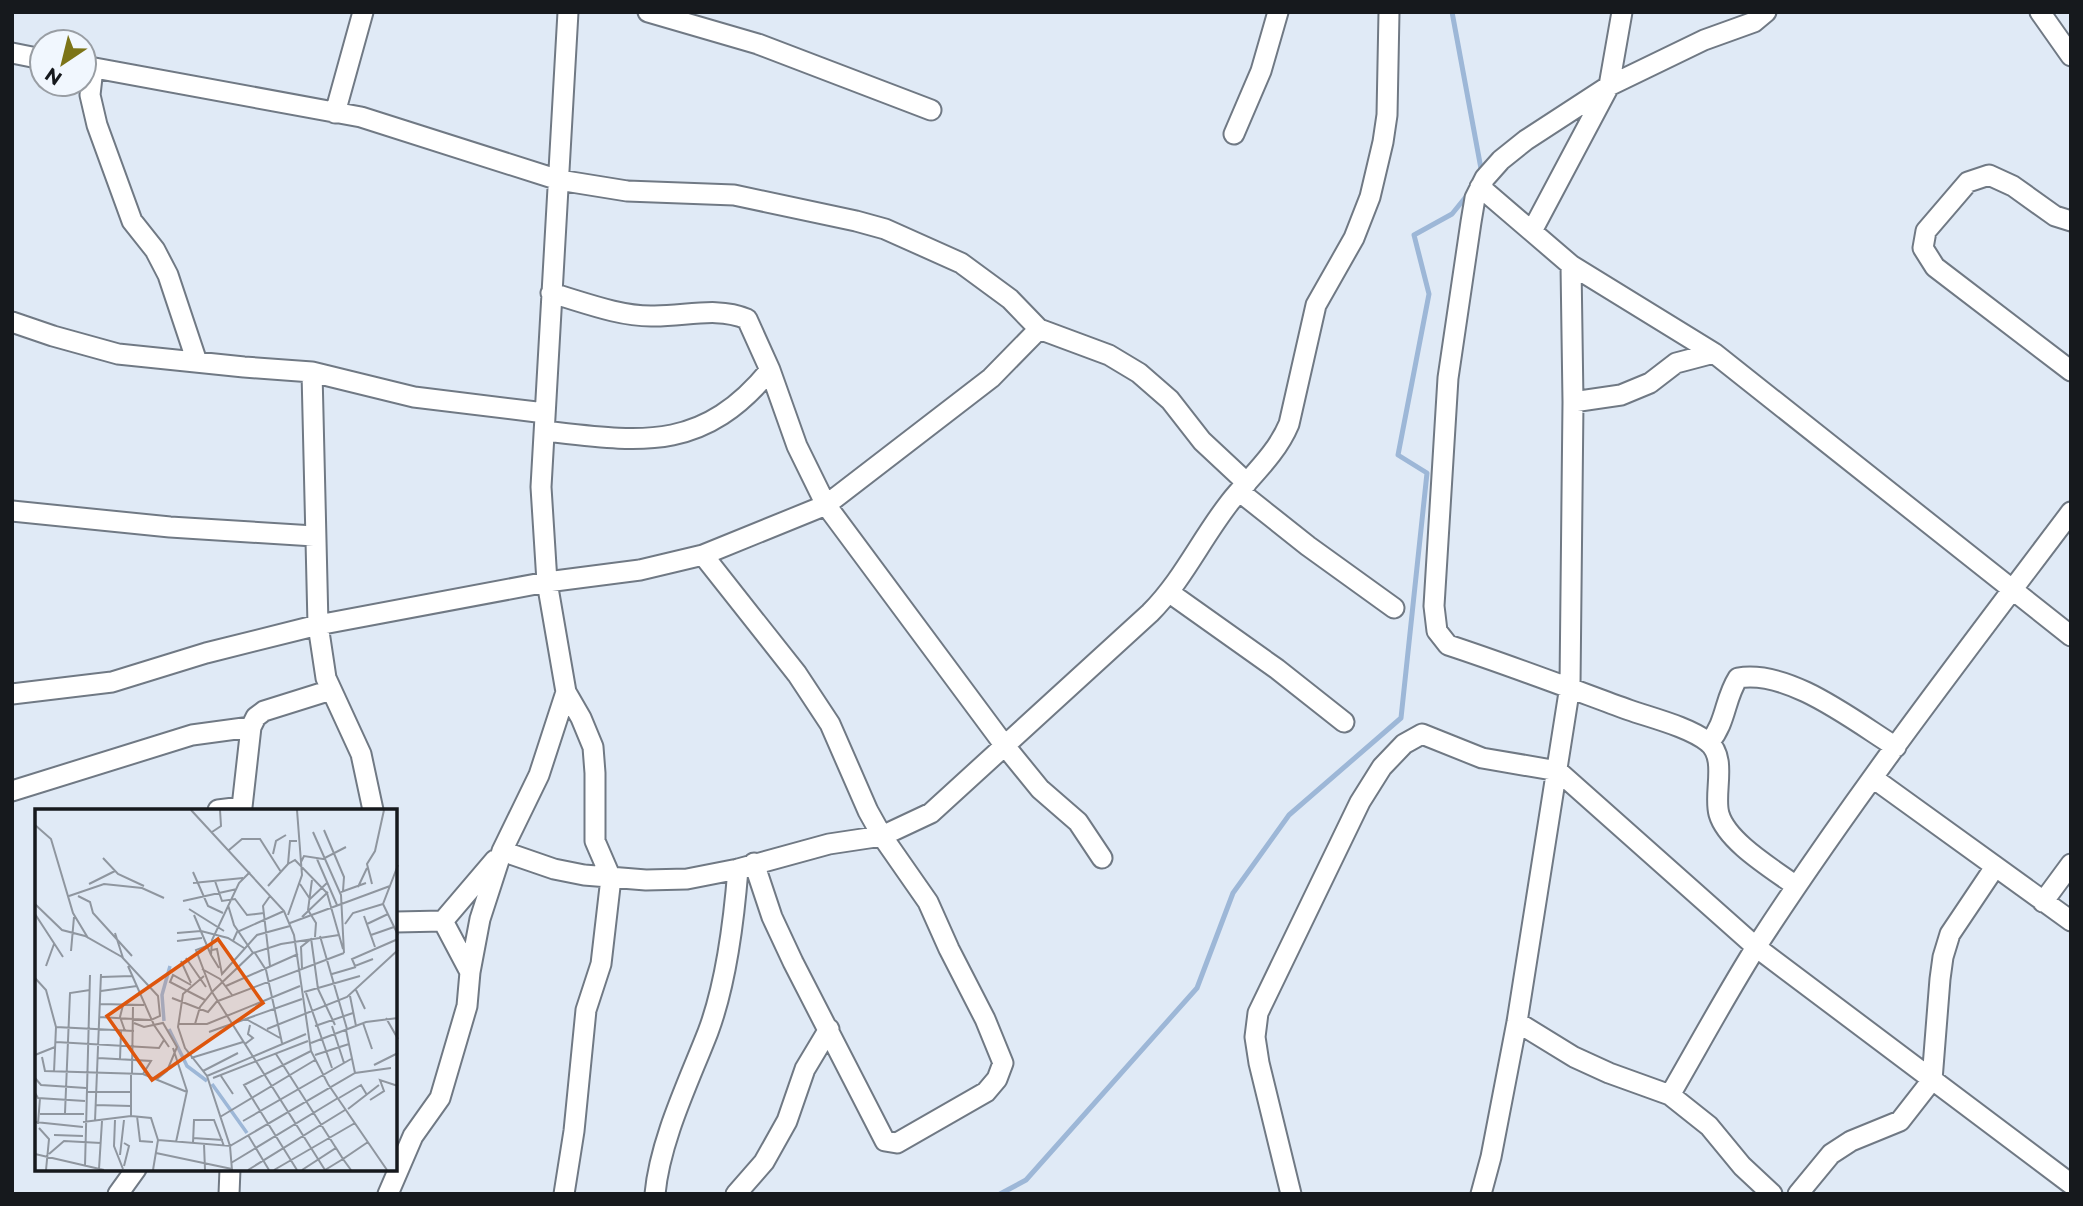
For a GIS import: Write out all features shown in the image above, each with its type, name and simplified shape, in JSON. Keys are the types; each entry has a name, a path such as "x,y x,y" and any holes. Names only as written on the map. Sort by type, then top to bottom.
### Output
{"street":[{"path":"335,113 363,12"},
{"path":"564,1194 574,1131 586,1010 601,964 611,878 595,841 593,747 566,692 547,582 541,487 568,12"},
{"path":"648,12 758,44 931,110"},
{"path":"1234,134 1261,71 1278,12"},
{"path":"502,851 554,869 611,878 687,879 829,844 882,836 931,813 1170,593 1229,503 1284,437 1289,424 1316,305 1354,238 1370,197 1387,115 1389,12"},
{"path":"1532,231 1609,86 1622,12"},
{"path":"1766,12 1754,22 1704,40 1609,86 1526,140 1502,160 1480,187 1475,198 1448,378 1434,606 1437,631 1448,645 1570,686 1684,730 1709,743 1717,755 1719,813 1724,824 1752,853 1796,886"},
{"path":"2040,12 2071,56"},
{"path":"98,69 361,117 559,180 627,191 734,195 885,229 961,263 1010,299 1040,329 1109,355 1139,373 1170,400 1243,487 1308,546 1394,608"},
{"path":"91,98 97,125 132,220 155,250 168,275 197,362"},
{"path":"2071,221 2055,216 2013,186 1989,175 1968,182 1926,231 1923,248 1935,267 2071,371"},
{"path":"1480,187 1571,265 1714,353 2071,636"},
{"path":"1482,1194 1517,1022 1570,686 1573,402 1571,265"},
{"path":"551,293 608,309 650,317 730,312 747,319 770,370 797,446 826,505 1005,746 1040,789 1078,822 1102,858"},
{"path":"12,322 118,354 312,372 414,397 545,422 600,437 649,439 684,433 712,423 754,390 770,370"},
{"path":"12,694 112,682 206,653 318,625 547,582 640,570 703,555 826,505 991,378 1040,329"},
{"path":"1573,402 1621,396 1650,383 1676,363 1714,353"},
{"path":"312,372 318,625 326,678 361,754 373,809"},
{"path":"12,511 170,527 314,536"},
{"path":"1670,1096 1756,947 1796,886 2071,512"},
{"path":"703,555 797,674 830,724 868,811 928,902 985,1019 1003,1063 997,1079 986,1092 897,1143 886,1141 746,866"},
{"path":"1170,593 1277,669 1344,722"},
{"path":"1709,743 1723,721 1732,686 1738,678 1749,676 1762,677 1796,688 1896,747"},
{"path":"242,808 251,727 256,717 264,711 331,690"},
{"path":"388,1194 413,1136 440,1098 467,1006 480,919 502,851 539,775 566,692"},
{"path":"12,791 192,735 251,727"},
{"path":"1291,1194 1259,1063 1255,1037 1258,1013 1360,802 1382,767 1404,744 1422,734 1482,758 1558,771 1756,947 2071,1184"},
{"path":"1873,778 2071,921"},
{"path":"397,922 443,921 502,851"},
{"path":"2043,902 2071,864"},
{"path":"655,1194 669,1133 718,1000 746,866"},
{"path":"1798,1194 1831,1154 1851,1141 1900,1121 1931,1080 1942,968 1950,934 1995,867"},
{"path":"443,921 470,972"},
{"path":"1517,1022 1574,1057 1670,1096 1709,1126 1742,1166 1772,1194"},
{"path":"736,1194 764,1162 787,1121 805,1069 829,1029"},
{"path":"122,1192 135,1171"},
{"path":"229,1194 230,1171"}],"waterway":[{"path":"1452,12 1482,174"},
{"path":"1000,1194 1026,1180 1197,988 1233,893 1289,815 1401,718 1427,473 1398,455 1429,294 1414,235 1452,214 1469,193"}]}
